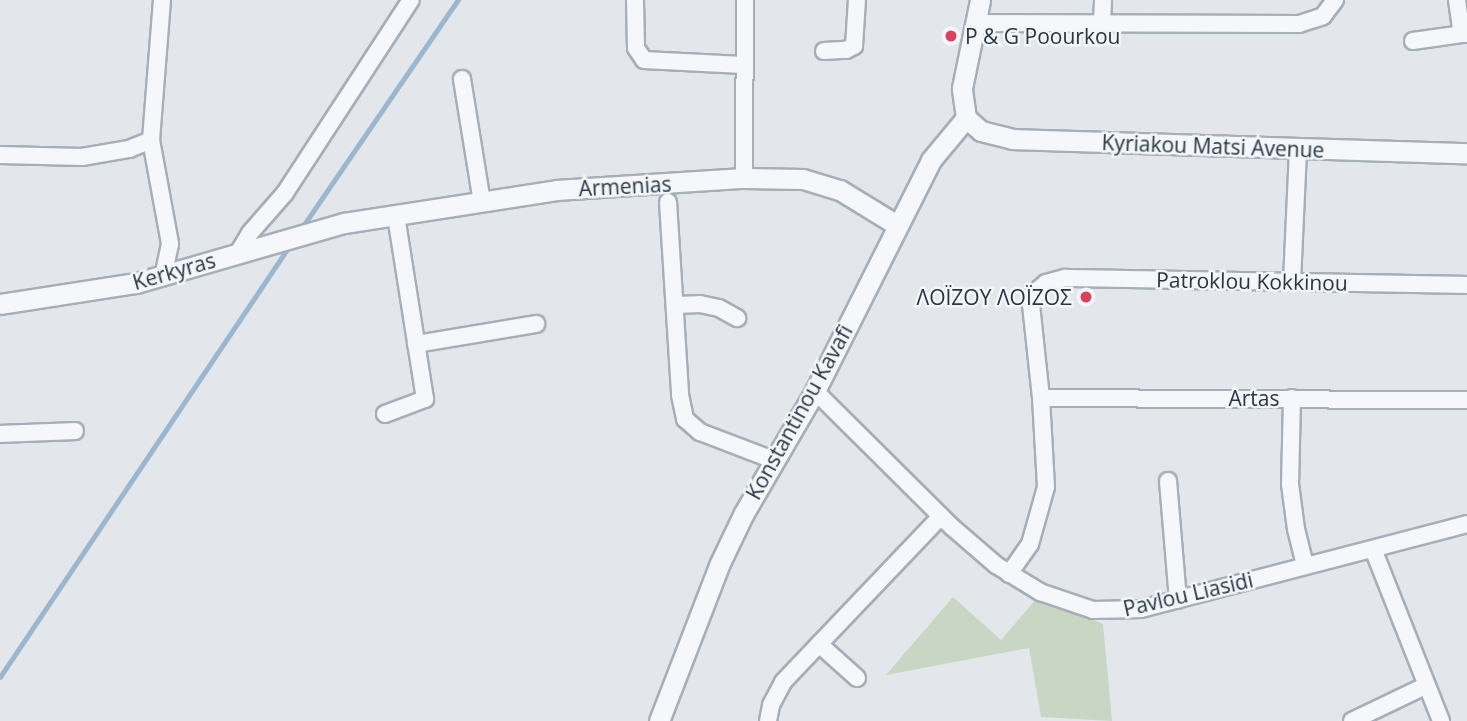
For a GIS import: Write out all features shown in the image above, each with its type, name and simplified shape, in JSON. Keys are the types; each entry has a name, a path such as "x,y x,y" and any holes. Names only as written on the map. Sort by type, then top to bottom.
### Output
{"street":[{"path":"162,0 151,140 170,244 164,273"},
{"path":"244,251 250,233 285,193 411,0"},
{"path":"635,0 636,48 644,60 743,65"},
{"path":"744,178 745,0"},
{"path":"824,51 846,50 854,46 857,0"},
{"path":"966,118 962,88 980,0"},
{"path":"1102,22 1103,0"},
{"path":"1413,41 1465,34 1457,0"},
{"path":"977,23 1299,24 1315,20 1332,5"},
{"path":"462,79 482,202"},
{"name":"Kyriakou Matsi Avenue","path":"966,118 981,131 998,138 1298,150 1467,153"},
{"name":"Konstantinou Kavafi","path":"659,721 720,563 744,513 815,391 932,160 966,118"},
{"path":"0,155 82,157 128,149 151,140"},
{"path":"1292,282 1298,150"},
{"name":"Armenias","path":"344,223 562,190 784,177 822,183 859,200 897,225"},
{"path":"668,202 680,395 685,419 701,432 776,461"},
{"path":"385,414 425,400 396,215"},
{"name":"Kerkyras","path":"0,304 92,292 136,283 344,223"},
{"name":"Patroklou Kokkinou","path":"1041,398 1031,305 1039,289 1055,279 1467,285"},
{"path":"675,305 701,304 719,308 737,318"},
{"path":"416,344 536,324"},
{"name":"Pavlou Liasidi","path":"815,391 941,516 1009,574 1040,592 1093,610 1135,610 1467,524"},
{"path":"1009,574 1030,544 1046,487 1041,398"},
{"name":"Artas","path":"1041,398 1467,400"},
{"path":"1292,398 1290,484 1296,529 1305,565"},
{"path":"0,434 75,431"},
{"path":"1168,481 1178,600"},
{"path":"768,721 771,705 783,682 941,516"},
{"path":"1373,549 1441,721"},
{"path":"819,644 857,678"},
{"path":"1352,721 1425,686"}],"green space":[{"path":"953,597 1001,640 1038,597 1103,624 1112,721 1041,717 1029,648 886,675"}],"waterway":[{"path":"301,229 458,0"},
{"path":"0,677 290,245"}],"place":[{"name":"P & G Poourkou","path":"951,36"},
{"name":"ΛΟΪΖΟΥ ΛΟΪΖΟΣ","path":"1086,297"}]}
